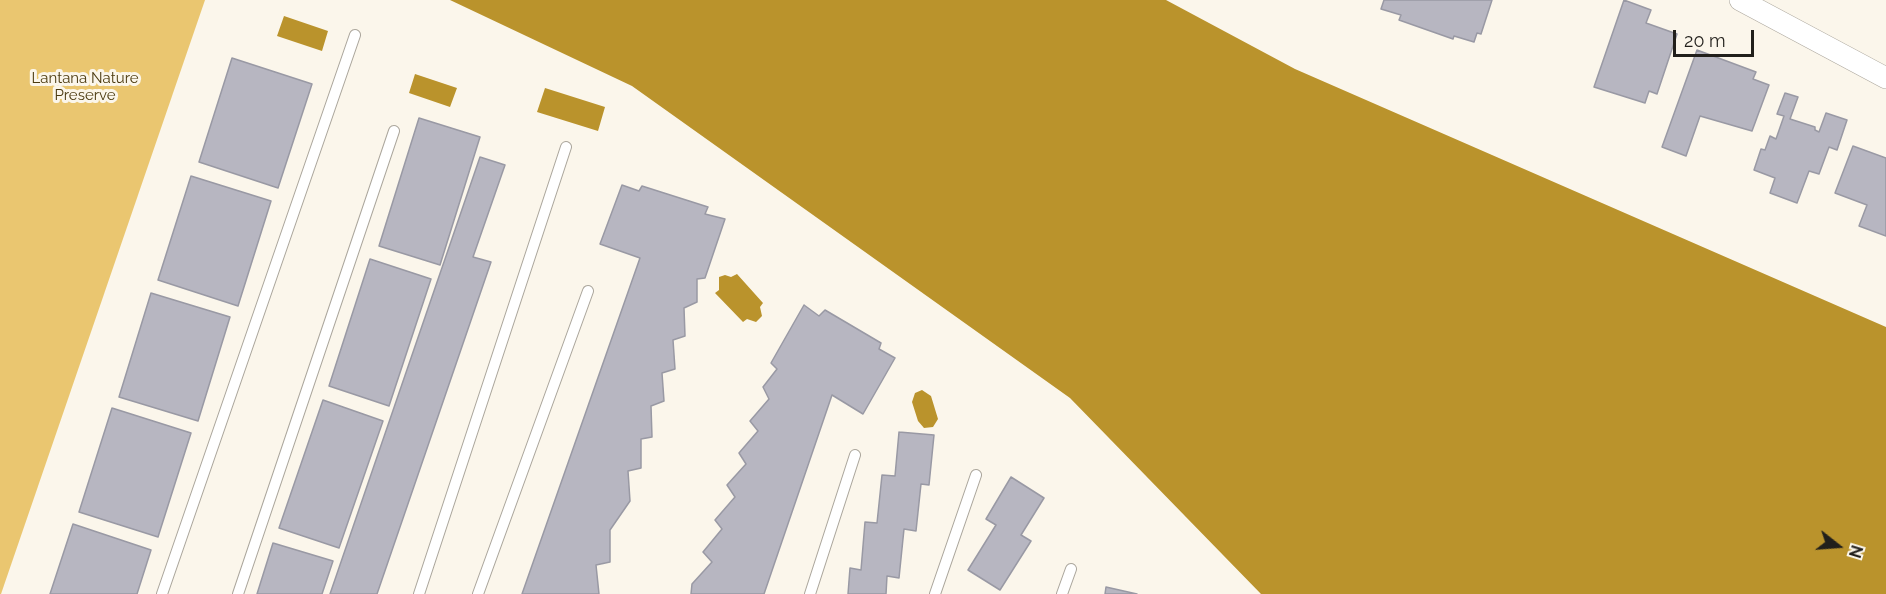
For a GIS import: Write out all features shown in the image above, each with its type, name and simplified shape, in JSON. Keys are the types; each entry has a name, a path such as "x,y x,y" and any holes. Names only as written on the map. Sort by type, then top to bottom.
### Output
{"street":[{"path":"1740,0 1886,78"}],"lane":[{"path":"162,594 355,35"},
{"path":"238,594 394,131"},
{"path":"419,594 566,147"},
{"path":"478,594 588,291"},
{"path":"810,594 855,455"},
{"path":"935,594 976,475"},
{"path":"1062,594 1071,569"}],"green space":[{"name":"Lantana Nature Preserve","path":"0,0 205,0 1,594 0,594"}],"shaded area":[{"path":"450,0 1166,0 1295,69 1886,327 1886,594 1261,594 1070,398 632,86"},
{"path":"284,16 328,31 322,51 277,36"},
{"path":"415,74 457,88 450,107 409,93"},
{"path":"545,88 605,107 598,131 537,112"},
{"path":"737,274 763,303 760,307 762,316 756,322 747,319 743,322 715,293 719,290 719,277 725,275 731,277"},
{"path":"922,390 931,396 938,419 933,427 924,428 918,421 912,402 915,393"}],"building":[{"path":"1384,0 1492,0 1481,34 1477,33 1474,42 1454,36 1453,39 1399,20 1401,15 1381,9"},
{"path":"1624,0 1651,10 1646,23 1677,34 1657,94 1649,91 1645,103 1594,87"},
{"path":"1697,50 1756,72 1753,79 1769,85 1752,131 1700,116 1686,156 1662,147"},
{"path":"232,58 312,84 278,188 199,162"},
{"path":"1785,93 1798,97 1790,119 1815,127 1815,130 1819,132 1826,113 1847,120 1837,150 1829,147 1819,174 1809,171 1797,203 1770,193 1775,178 1754,170 1761,149 1765,150 1770,136 1776,139 1784,116 1777,114"},
{"path":"419,118 480,137 440,265 379,246"},
{"path":"1853,146 1886,158 1886,236 1859,226 1867,205 1835,193"},
{"path":"480,157 505,165 473,257 491,262 377,594 330,594"},
{"path":"191,176 271,201 238,306 158,280"},
{"path":"622,185 639,191 642,186 708,207 705,214 725,219 705,278 697,279 697,302 684,308 685,336 673,340 675,369 662,373 664,401 651,406 652,437 641,439 641,468 628,471 630,501 610,530 610,562 596,565 599,594 522,594 640,258 600,244"},
{"path":"370,259 431,279 389,406 329,386"},
{"path":"151,293 230,317 198,421 119,397"},
{"path":"804,305 819,316 825,310 881,343 879,349 895,358 863,414 832,395 764,594 691,594 692,584 712,562 703,552 722,529 715,520 735,497 727,485 746,464 739,453 758,431 750,421 769,399 763,387 777,369 771,363"},
{"path":"323,400 383,421 339,548 279,528"},
{"path":"112,408 191,433 158,537 79,512"},
{"path":"899,432 934,435 929,485 921,484 916,531 904,529 899,578 887,576 886,594 848,594 850,568 861,570 865,522 877,523 882,475 895,476"},
{"path":"1011,477 1044,498 1021,535 1031,541 1000,590 968,570 996,525 986,519"},
{"path":"73,524 151,550 137,594 50,594"},
{"path":"273,543 333,561 322,594 257,594"},
{"path":"1106,587 1137,594 1105,594"}]}
